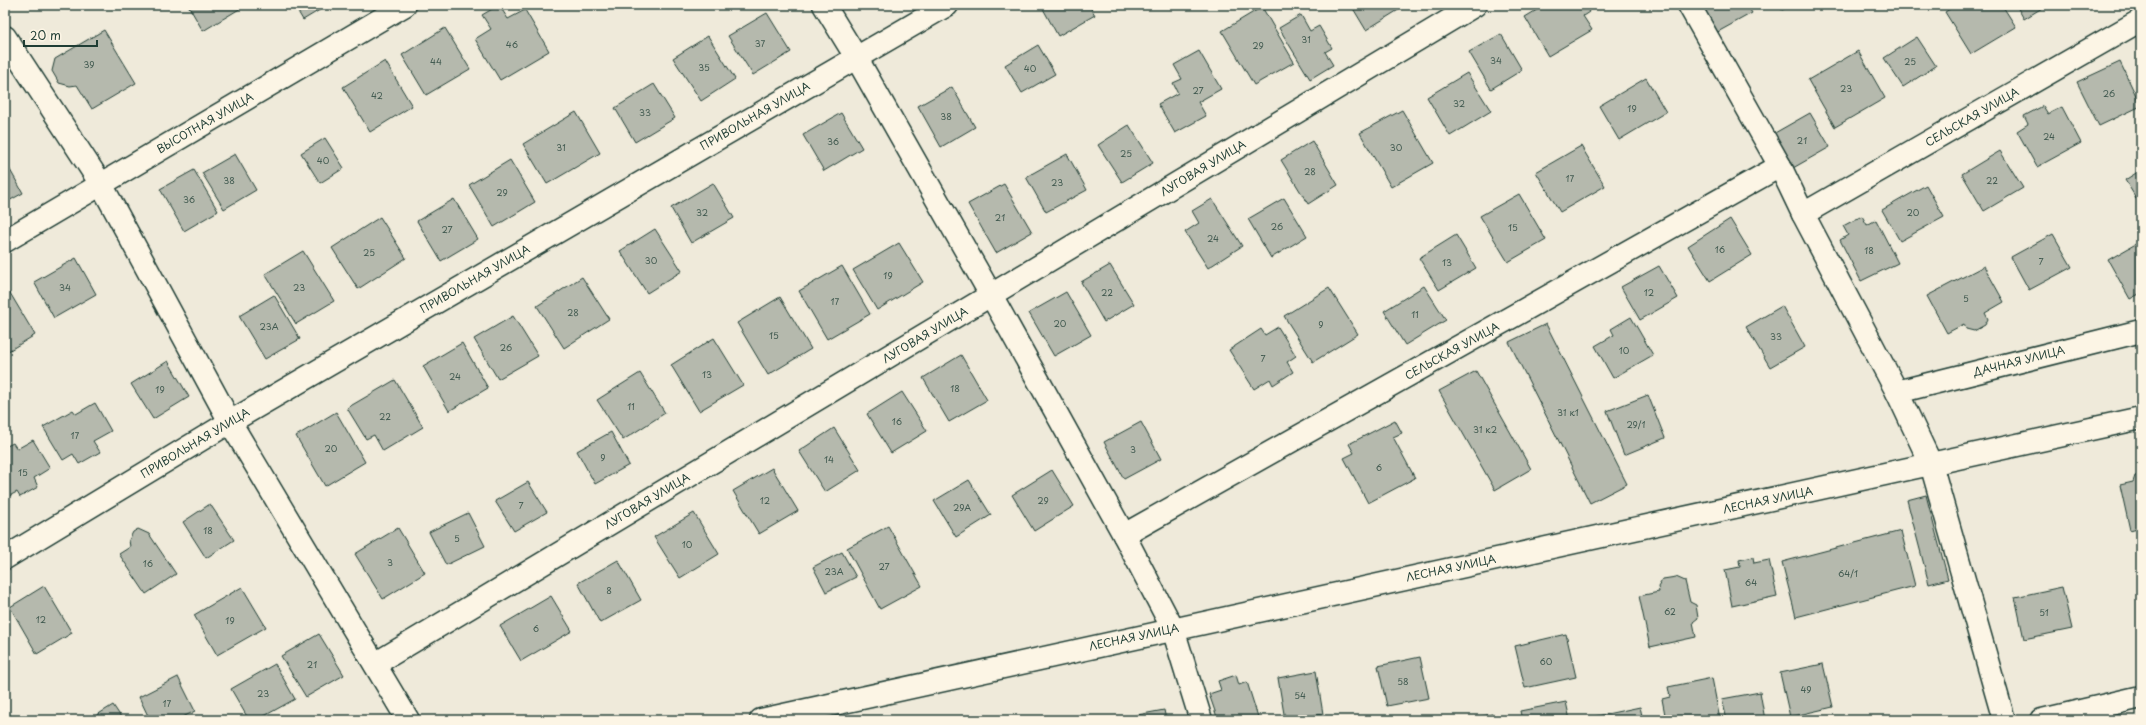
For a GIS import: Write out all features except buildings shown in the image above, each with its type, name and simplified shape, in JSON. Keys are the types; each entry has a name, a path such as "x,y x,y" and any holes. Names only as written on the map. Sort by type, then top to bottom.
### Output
{"street":[{"name":"ВЫСОТНАЯ УЛИЦА","path":"5,241 405,5"},
{"path":"824,5 856,57 991,295 1124,535 1173,629 1201,720"},
{"name":"ПРИВОЛЬНАЯ УЛИЦА","path":"5,558 230,422 947,5"},
{"name":"ЛУГОВАЯ УЛИЦА","path":"375,664 1475,5"},
{"path":"1689,5 1780,166 1803,214 1897,392 1931,464 2004,720"},
{"name":"СЕЛЬСКАЯ УЛИЦА","path":"1803,214 2141,20"},
{"path":"5,37 101,184 230,422 375,664 405,719"},
{"name":"СЕЛЬСКАЯ УЛИЦА","path":"1124,535 1780,166"},
{"name":"ДАЧНАЯ УЛИЦА","path":"1897,392 2141,331"},
{"name":"ЛЕСНАЯ УЛИЦА","path":"761,720 2141,418"},
{"path":"2042,720 2141,698"}]}
